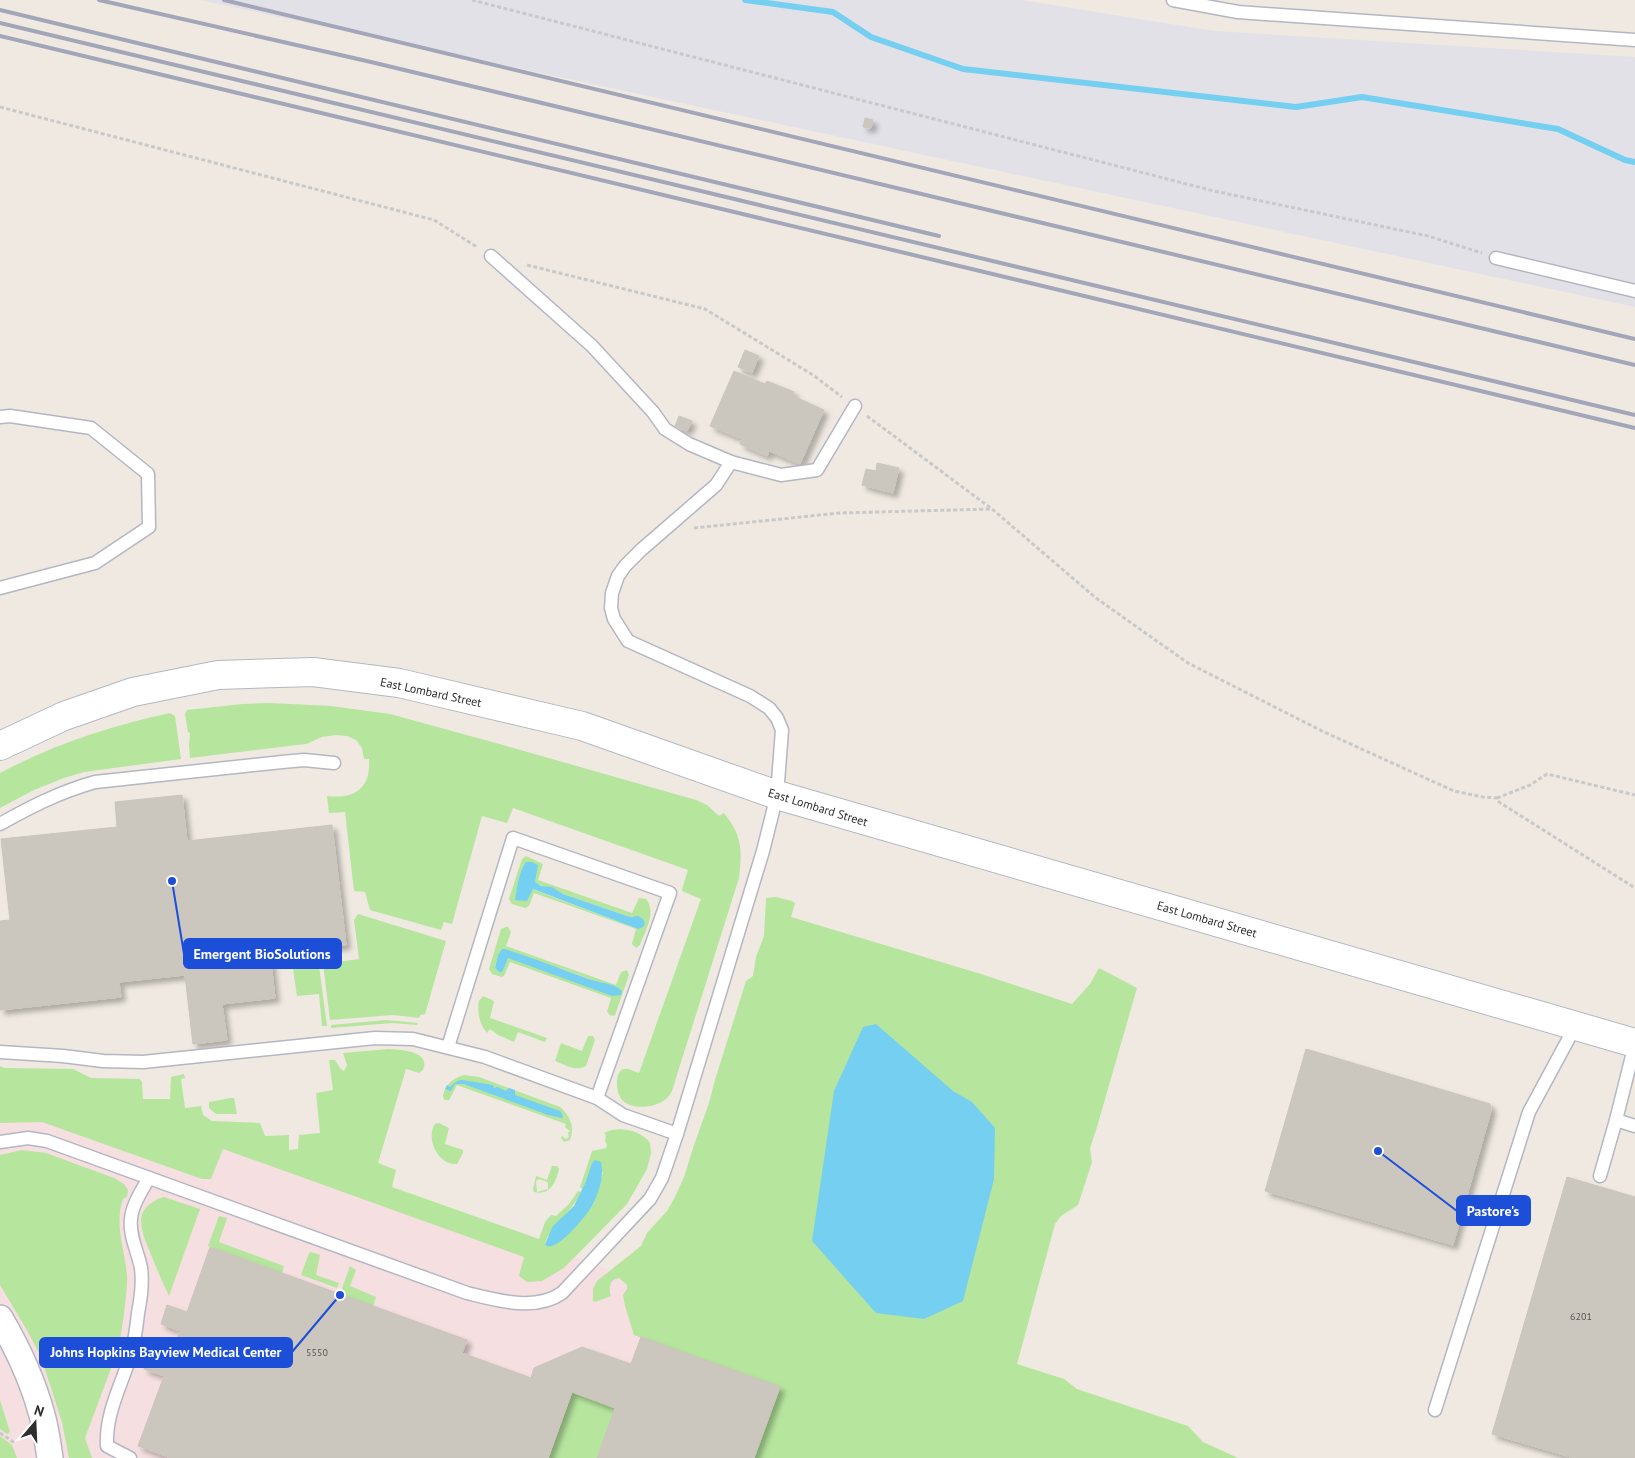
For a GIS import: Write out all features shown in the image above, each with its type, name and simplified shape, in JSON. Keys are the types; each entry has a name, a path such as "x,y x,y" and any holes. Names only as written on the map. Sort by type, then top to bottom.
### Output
{"main road":[{"name":"East Lombard Street","path":"0,746 64,716 133,692 218,675 312,672 398,684 582,726 777,795 1635,1043"}],"street":[{"path":"0,1318 22,1361 43,1417 50,1458"}],"lane":[{"path":"1173,0 1238,12 1635,40"},
{"path":"491,256 592,346 653,412 665,429 688,444 731,462 781,475 817,470 855,406"},
{"path":"1496,258 1635,291"},
{"path":"0,417 10,416 91,428 148,474 149,527 95,563 0,588"},
{"path":"0,1142 28,1138 47,1141 467,1293 513,1302 535,1303 549,1300 562,1293 642,1209 662,1178 748,904 777,795 782,730 777,718 769,708 750,696 628,641 614,619 610,608 612,593 618,576 641,550 716,485 731,462"},
{"path":"0,824 46,799 67,790 95,782 304,760 334,763"},
{"path":"448,1047 512,838 670,893 597,1098"},
{"path":"1435,1410 1529,1112 1576,1026"},
{"path":"0,1052 103,1061 144,1062 375,1038 413,1039 485,1057 597,1098 623,1115 677,1134"},
{"path":"1600,1176 1635,1043"},
{"path":"1616,1120 1635,1126"},
{"path":"130,1458 106,1446 106,1432 133,1347 142,1281 141,1267 132,1237 131,1219 136,1201 149,1178"}],"path":[{"path":"472,0 1204,188 1428,236 1496,258"},
{"path":"663,531 839,513 992,509"},
{"path":"1497,798 1530,785 1546,774 1635,795"},
{"path":"22,1361 54,1353 82,1353 92,1354 127,1365"},
{"path":"0,1433 15,1443"}],"shaded area":[{"path":"200,0 1021,0 1215,31 1635,57 1635,307"},
{"path":"0,1070 153,1105 1126,1458 0,1458"}],"green space":[{"path":"270,703 331,706 390,714 696,800 707,805 719,816 724,813 735,829 740,844 739,878 672,1092 669,1096 659,1103 646,1107 633,1106 620,1097 617,1088 617,1078 624,1069 639,1073 701,899 682,891 688,870 513,808 507,823 482,816 452,924 444,922 441,930 370,910 365,892 354,891 345,812 329,813 327,796 337,797 353,794 364,785 369,769 369,759 364,759 362,748 356,740 347,736 336,735 322,737 306,744 190,758 190,733 188,732 185,714 187,710"},
{"path":"170,713 175,716 181,759 84,772 34,790 0,808 0,773 41,753 83,737"},
{"path":"526,856 543,864 538,880 632,913 639,898 646,899 649,904 650,916 640,945 636,948 632,944 636,929 534,893 529,906 525,908 512,904 509,899 522,859","holes":["524,865 537,884 630,917 633,916 638,929 532,889 526,901 516,893"]},
{"path":"776,897 795,903 791,917 981,974 1072,1004 1090,984 1099,968 1137,988 1090,1148 1092,1162 1078,1205 1061,1216 1055,1224 1017,1364 1064,1379 1077,1389 1188,1426 1203,1442 1238,1458 754,1458 779,1387 634,1335 623,1295 627,1285 619,1278 610,1284 611,1296 593,1301 593,1289 597,1281 641,1246 647,1233 667,1211 684,1177 709,1103 746,981 753,976 756,957 764,936 766,898"},
{"path":"358,914 446,941 425,1014 420,1015 419,1018 393,1015 330,1020 323,964 359,959 354,920"},
{"path":"508,927 511,932 506,946 616,985 621,972 627,970 629,975 615,1015 611,1016 607,1012 611,998 510,962 504,976 492,974 489,969 501,929","holes":["498,955 559,968 614,986 612,996 516,959 508,958 503,971 500,973 495,968"]},
{"path":"319,966 327,1026 322,1026 319,994 297,996 293,969"},
{"path":"483,996 494,1001 490,1018 547,1038 545,1042 518,1032 514,1042 490,1029 487,1033 480,1022 478,1010 479,1001"},
{"path":"386,1020 418,1023 417,1025 392,1023 331,1028 331,1025"},
{"path":"588,1036 593,1036 595,1040 586,1066 574,1068 555,1061 561,1043 582,1051"},
{"path":"389,1049 419,1055 423,1059 424,1064 423,1070 419,1073 406,1069 378,1163 396,1170 392,1187 539,1239 545,1222 551,1215 556,1216 569,1204 578,1191 581,1192 552,1230 545,1244 567,1235 594,1203 603,1172 586,1181 582,1189 580,1187 592,1151 606,1148 606,1135 604,1133 616,1129 629,1130 646,1139 650,1143 651,1153 647,1169 627,1204 564,1268 542,1281 527,1282 519,1276 524,1257 223,1149 211,1179 202,1179 42,1122 0,1123 0,1066 5,1068 73,1069 91,1078 140,1079 142,1082 143,1099 170,1099 171,1077 184,1074 185,1078 181,1079 185,1108 201,1106 203,1115 212,1121 260,1123 265,1136 289,1135 289,1150 298,1149 299,1135 320,1133 316,1093 333,1090 329,1060 335,1060 344,1071 347,1065 343,1053"},
{"path":"464,1075 479,1077 560,1107 571,1122 570,1140 564,1142 561,1138 562,1136 566,1139 569,1137 568,1133 570,1131 565,1127 566,1124 457,1085 449,1100 444,1100 444,1091 448,1085 456,1078"},
{"path":"234,1098 237,1114 216,1114 209,1108 209,1102"},
{"path":"439,1123 449,1128 445,1144 463,1150 457,1164 445,1161 439,1156 433,1144 432,1130 435,1124"},
{"path":"22,1150 46,1153 114,1178 124,1184 128,1190 127,1197 123,1199 120,1218 127,1276 123,1321 116,1357 85,1438 92,1458 69,1458 62,1422 41,1357 0,1285 0,1155"},
{"path":"552,1166 557,1166 559,1169 558,1174 551,1187 544,1192 540,1193 534,1192 536,1176 547,1180","holes":["539,1179 548,1182 548,1189 537,1192 536,1181"]},
{"path":"164,1197 200,1209 169,1296 147,1244 141,1222 145,1209 150,1204"},
{"path":"219,1216 227,1218 219,1242 284,1266 282,1273 208,1246"},
{"path":"311,1252 320,1255 316,1275 339,1283 337,1288 301,1275"},
{"path":"350,1266 356,1270 350,1286 376,1297 373,1306 340,1294"},
{"path":"572,1392 615,1408 597,1458 549,1458"},
{"path":"0,1400 10,1432 7,1434 0,1429"},
{"path":"0,1436 12,1445 17,1458 0,1458"}],"water":[{"path":"526,862 538,865 535,882 541,886 552,887 563,894 630,917 638,916 643,919 645,924 638,929 533,889 527,901 515,900 520,875"},
{"path":"502,949 615,986 622,991 621,995 612,996 508,958 503,971 500,973 495,968 498,955"},
{"path":"876,1024 953,1091 972,1102 995,1128 994,1179 963,1301 924,1319 876,1313 812,1241 834,1091 863,1027"},
{"path":"462,1080 493,1085 494,1088 498,1087 506,1091 509,1088 515,1090 515,1095 560,1111 563,1116 562,1118 548,1115 464,1084 455,1084 451,1091 445,1089 447,1085 450,1087 457,1081"},
{"path":"595,1160 601,1162 602,1177 592,1205 583,1219 563,1239 552,1246 545,1245 553,1226 574,1206"}],"building":[{"path":"865,118 873,120 871,128 863,127"},
{"path":"745,350 759,356 752,373 738,367"},
{"path":"734,371 765,384 767,381 794,392 793,396 824,410 800,464 769,451 767,456 740,444 742,439 710,426"},
{"path":"679,416 692,421 687,431 675,426"},
{"path":"877,463 899,468 893,493 862,485 866,469 876,471"},
{"path":"182,795 187,841 332,825 346,945 270,954 275,998 222,1004 227,1040 193,1044 185,975 119,982 121,997 0,1010 0,921 10,920 1,839 117,827 115,802"},
{"path":"1306,1049 1490,1104 1491,1111 1453,1245 1265,1191"},
{"path":"1567,1177 1635,1197 1635,1458 1574,1458 1492,1434"},
{"path":"210,1247 467,1340 462,1353 531,1378 534,1368 582,1347 631,1364 641,1337 780,1387 754,1458 597,1458 615,1408 572,1392 548,1458 171,1458 138,1446 164,1376 144,1369 151,1351 170,1359 180,1331 161,1324 167,1305 187,1312"}],"waterway":[{"path":"745,0 833,12 871,37 963,69 1296,107 1362,97 1558,129 1625,160 1635,162"}],"railway":[{"path":"99,0 371,62 1635,365"},
{"path":"224,0 1635,339"},
{"path":"0,10 939,236"},
{"path":"0,23 1635,415"},
{"path":"0,36 1635,428"}],"place":[{"name":"Emergent BioSolutions","path":"172,881"},
{"name":"Pastore's","path":"1378,1151"},
{"name":"Johns Hopkins Bayview Medical Center","path":"340,1295"}]}
